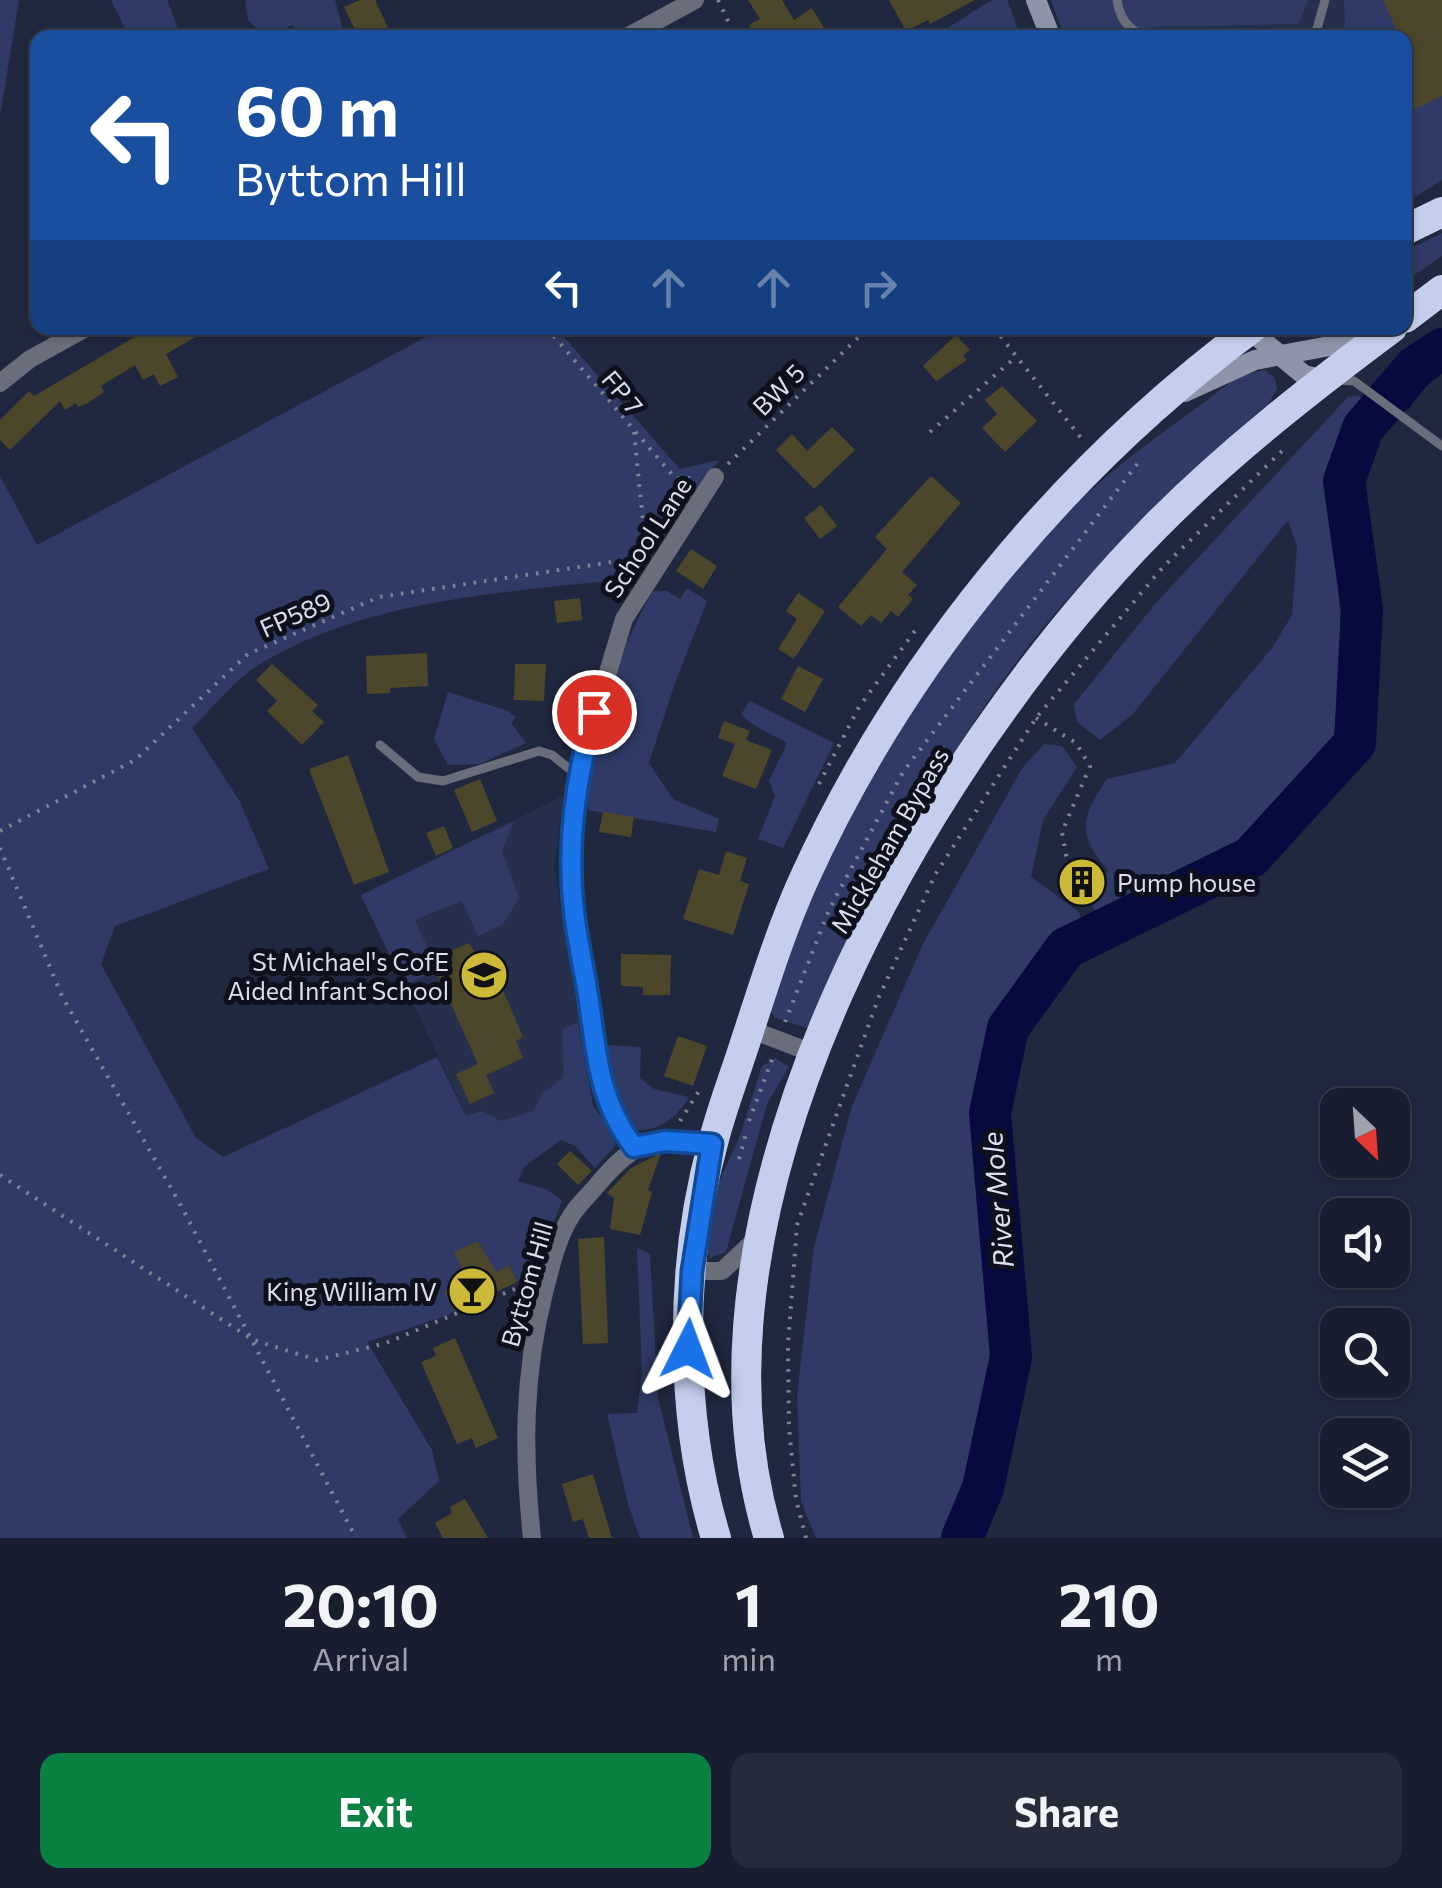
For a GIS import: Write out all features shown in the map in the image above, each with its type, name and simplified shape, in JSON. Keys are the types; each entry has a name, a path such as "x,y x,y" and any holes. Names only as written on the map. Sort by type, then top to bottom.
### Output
{"highway":[{"path":"1412,227 1442,212"},
{"path":"1412,313 1442,290"},
{"name":"Mickleham Bypass","path":"716,1538 693,1437 688,1349 692,1271 712,1144 803,882 842,800 878,740 928,662 978,596 1099,460 1241,335"},
{"name":"Mickleham Bypass","path":"769,1538 750,1436 746,1352 752,1274 772,1180 815,1054 866,935 916,843 1005,704 1098,589 1226,460 1339,380 1383,335"}],"main road":[{"path":"1036,0 1048,30"},
{"path":"1257,335 1304,375 1339,380"},
{"path":"1161,403 1255,360 1371,335"}],"street":[{"path":"640,30 696,0"},
{"path":"0,383 30,358 73,335"},
{"name":"School Lane","path":"634,1147 614,1122 601,1080 574,909 572,838 577,775 624,619 715,477"},
{"path":"750,1029 815,1054"},
{"path":"634,1147 665,1141 712,1144"},
{"name":"Byttom Hill","path":"532,1538 524,1437 526,1391 531,1344 547,1280 559,1240 573,1213 617,1160 634,1147"},
{"path":"692,1271 722,1271 761,1234"}],"lane":[{"path":"1117,0 1119,15 1131,30"},
{"path":"1317,30 1324,0"},
{"path":"1339,380 1438,443"},
{"path":"380,745 418,777 443,781 539,750 577,775"}],"path":[{"path":"718,0 732,30"},
{"name":"FP 7","path":"553,335 675,478 715,477"},
{"name":"BW 5","path":"715,477 861,335"},
{"path":"1000,335 1099,460"},
{"path":"930,432 1017,356"},
{"name":"FP589","path":"0,831 135,760 248,654 379,597 641,558 645,542 634,432"},
{"path":"806,1538 796,1500 789,1427 788,1345 797,1224 878,999 936,876 1036,718 1163,567 1286,448"},
{"path":"738,1161 779,1038 829,910 904,772 1006,632 1148,450"},
{"path":"1036,718 1076,743 1090,766 1062,832 1068,866"},
{"path":"0,848 62,996 253,1340 356,1538"},
{"path":"0,1175 253,1340 317,1360 386,1343 534,1280"}],"shaded area":[{"path":"0,0 19,0 0,116"},
{"path":"111,0 167,0 178,30 126,30"},
{"path":"245,0 335,0 343,30 296,30 292,25 281,30 259,30 248,20"},
{"path":"992,0 1007,0 1018,30 944,30"},
{"path":"1051,0 1442,0 1412,31 1062,30"},
{"path":"1051,0 1308,0 1298,24 1062,30"},
{"path":"1344,0 1442,0 1442,180 1412,199 1412,30 1342,30 1345,25"},
{"path":"1442,233 1442,256 1412,276 1412,248"},
{"path":"430,335 562,335 680,469 719,460 633,578 489,594 394,611 303,642 242,678 192,728 239,800 269,869 115,926 101,964 196,1138 223,1157 437,1057 466,1116 482,1111 501,1121 534,1111 542,1094 564,1077 562,1030 578,1022 593,1106 613,1132 615,1146 595,1168 575,1146 561,1140 524,1167 518,1181 548,1190 562,1201 534,1274 443,1317 367,1342 432,1450 439,1481 398,1519 407,1538 0,1538 0,476 37,545"},
{"path":"1442,335 1442,373 1425,387 1408,410 1374,388"},
{"path":"1264,370 1275,378 1277,389 1269,403 1107,556 1057,611 983,708 890,865 812,1030 774,1017 767,1004 796,933 864,792 945,658 992,595 1043,537 1115,469 1237,377"},
{"path":"1359,396 1367,402 1329,465 1342,640 1334,737 1236,848 1098,917 1090,902 1108,870 1087,835 1087,815 1092,804 1107,779 1175,763 1272,648 1292,615 1297,547 1288,520 1132,715 1100,740 1077,722 1074,704 1156,603 1348,397"},
{"path":"687,588 707,601 649,763 673,799 719,819 716,832 588,810 599,724 627,642 653,591 667,591 680,599"},
{"path":"448,692 508,711 516,717 511,723 526,743 480,764 448,765 434,739"},
{"path":"750,701 834,743 783,848 758,839 775,796 769,781 787,743 741,714"},
{"path":"1044,744 1062,746 1077,767 1043,820 1031,877 1079,912 1083,923 1049,943 1020,977 997,1027 975,1108 978,1178 998,1343 971,1474 945,1538 816,1538 801,1501 797,1395 814,1247 852,1106 923,944 1023,767"},
{"name":"St Michael's CofE Aided Infant School","path":"563,796 554,868 593,1106 486,1156 361,895"},
{"path":"514,821 502,851 519,898 503,924 478,936 462,901 415,920 428,949 422,956 430,973 404,986 361,895"},
{"path":"605,1045 641,1047 640,1078 654,1089 689,1097 678,1112 655,1128 628,1128 614,1098"},
{"path":"776,1058 789,1067 767,1104 726,1252 710,1258 705,1230 712,1199 738,1140 762,1066"},
{"path":"637,1248 650,1254 658,1398 693,1538 640,1538 607,1414 637,1413 642,1372"}],"building":[{"path":"360,0 375,0 389,30 355,30 344,7"},
{"path":"748,0 782,0 794,20 812,8 824,28 752,30 749,25 760,19"},
{"path":"889,0 975,0 930,24 928,20 905,30"},
{"path":"1383,0 1442,0 1442,96 1412,111 1412,30 1396,30"},
{"path":"138,335 199,335 166,354 178,377 160,386 154,374 143,380 135,365 101,386 104,392 88,403 78,407 76,403 65,410 60,401 10,450 0,440 0,420 29,391 34,396"},
{"path":"956,335 970,350 963,356 967,360 936,381 923,366"},
{"path":"1002,386 1037,421 1005,452 982,428 997,414 985,400"},
{"path":"832,427 855,450 814,489 776,450 792,434 807,451"},
{"path":"931,476 961,503 902,572 917,585 908,595 913,599 898,617 891,611 881,623 871,615 861,626 838,607 887,549 875,537"},
{"path":"821,505 837,526 820,539 804,518"},
{"path":"691,549 717,566 703,589 676,571"},
{"path":"798,593 825,611 794,659 778,649 797,619 786,611"},
{"path":"580,598 582,620 557,623 554,601"},
{"path":"427,653 428,686 367,694 366,656"},
{"path":"272,664 318,705 312,711 324,722 302,745 267,711 277,701 256,680"},
{"path":"515,664 546,664 544,701 514,700"},
{"path":"798,666 823,679 805,712 781,699"},
{"path":"724,721 750,731 746,740 772,750 756,789 722,776 735,744 718,738"},
{"path":"348,755 389,872 354,885 309,769"},
{"path":"480,779 497,821 472,832 454,790"},
{"path":"603,812 634,817 631,837 599,832"},
{"path":"444,826 453,848 436,856 426,833"},
{"path":"726,851 747,858 740,881 749,884 733,935 683,919 699,869 719,875"},
{"path":"469,943 490,978 497,976 523,1037 516,1041 523,1058 486,1075 494,1093 470,1104 456,1074 478,1064 431,960"},
{"path":"621,954 671,955 670,995 643,995 643,987 621,986"},
{"path":"678,1036 707,1046 693,1086 664,1076"},
{"path":"570,1151 592,1171 578,1185 557,1164"},
{"path":"661,1153 648,1190 652,1192 640,1235 610,1229 614,1198 607,1193 631,1168"},
{"path":"604,1237 608,1343 583,1344 578,1239"},
{"name":"King William IV","path":"478,1241 496,1272 509,1265 517,1282 454,1311 444,1291 468,1280 454,1252"},
{"path":"455,1338 498,1438 476,1448 472,1438 457,1444 421,1362 436,1356 433,1348"},
{"path":"593,1474 612,1538 589,1538 583,1519 573,1522 562,1484"},
{"path":"465,1499 488,1538 443,1538 435,1523 452,1513 450,1507"}],"waterway":[{"name":"River Mole","path":"962,1538 983,1488 1011,1357 990,1113 1008,1028 1066,948 1251,857 1355,743 1362,609 1344,481 1363,428 1416,366 1442,349"}],"place":[{"name":"Pump house","path":"1082,882"},
{"name":"St Michael's CofE Aided Infant School","path":"484,975"},
{"name":"King William IV","path":"472,1291"}],"route":[{"path":"594,712 577,775 572,838 574,909 601,1080 614,1122 634,1147 665,1141 712,1144 692,1271 688,1349"}]}
